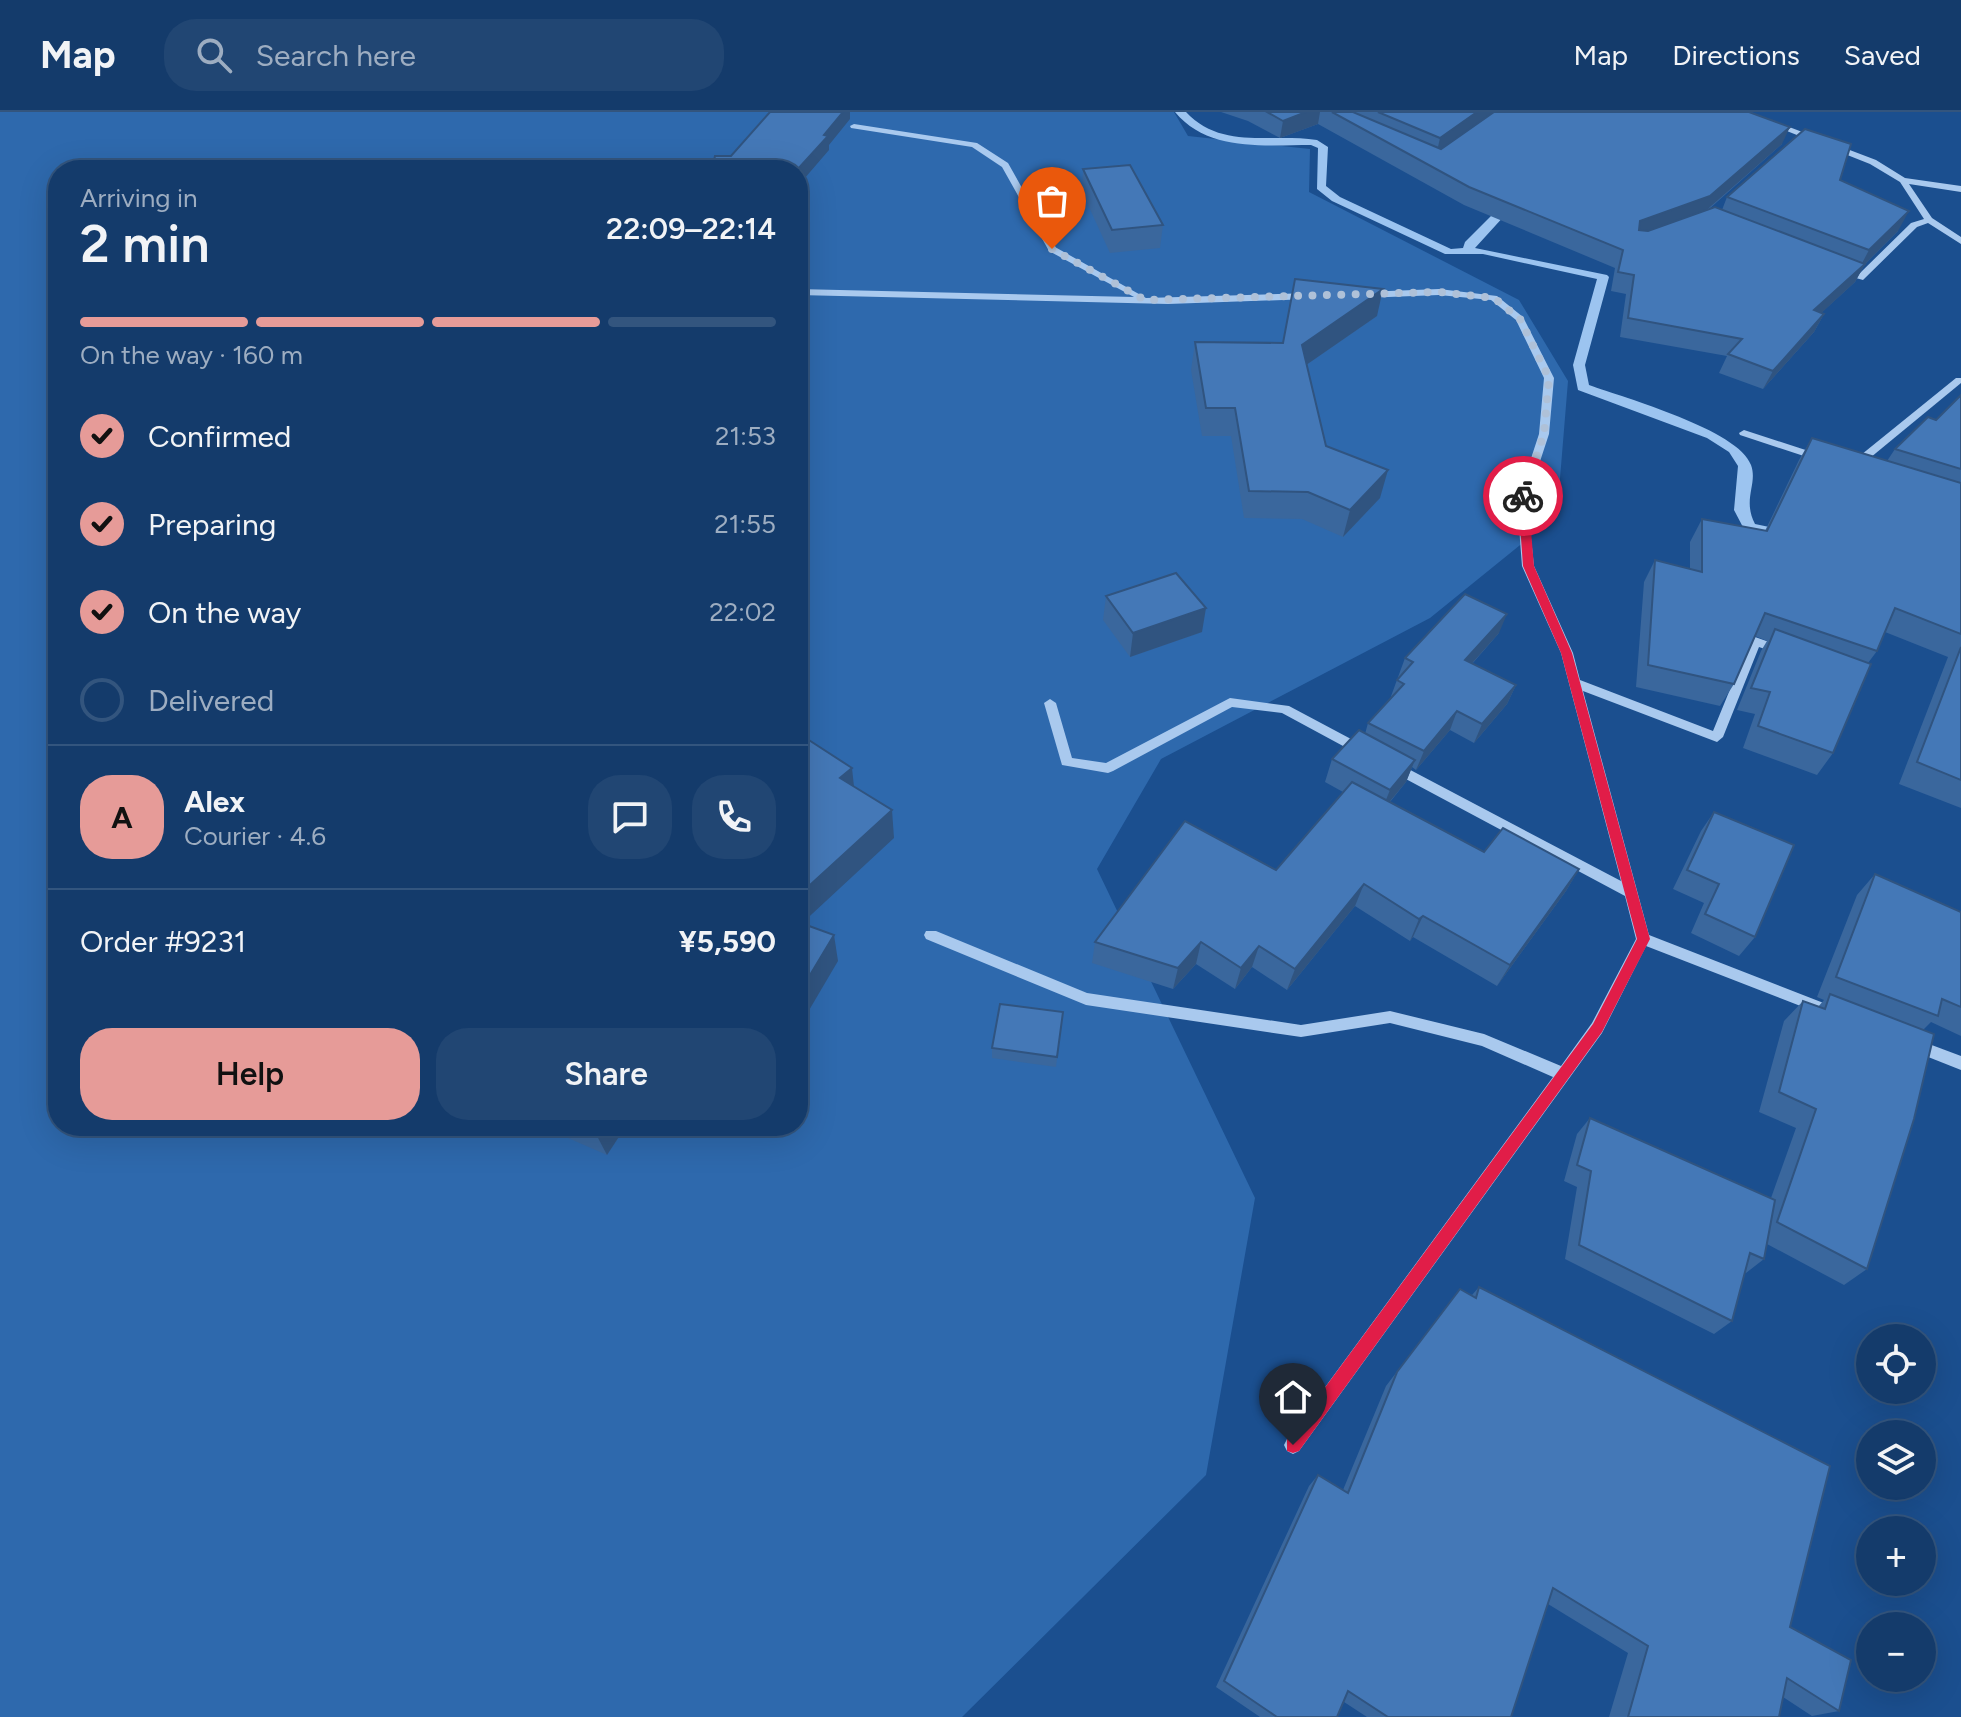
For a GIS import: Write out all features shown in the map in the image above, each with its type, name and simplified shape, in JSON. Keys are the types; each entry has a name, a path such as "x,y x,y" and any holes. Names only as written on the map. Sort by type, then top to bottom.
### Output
{"street":[{"path":"1743,112 1873,162 1903,180 1961,189"},
{"path":"854,126 974,145 1005,165 1052,249 1145,300"},
{"path":"1790,145 1802,135"},
{"path":"1903,180 1929,220 1961,241"},
{"path":"1832,268 1860,278 1914,225 1929,220"},
{"path":"808,292 1145,300 1328,296"},
{"path":"1293,1445 1597,1028 1643,939 1567,653 1528,566 1522,501 1544,434 1549,378 1520,319 1494,298 1439,292 1343,295"},
{"path":"1852,468 1959,380"},
{"path":"1744,433 1865,472"},
{"path":"1575,683 1717,737 1755,641 1797,657"},
{"path":"1050,703 1067,762 1108,768 1230,702 1285,709 1368,753"},
{"path":"1382,761 1630,892"},
{"path":"931,935 1086,999 1301,1031 1390,1017 1484,1040 1563,1074"},
{"path":"1643,939 1846,1017"},
{"path":"1903,1040 1961,1063"}],"shaded area":[{"path":"0,112 1174,112 1188,136 1310,149 1309,192 1519,300 1568,381 1557,515 1430,618 1161,759 1097,869 1255,1198 1206,1475 962,1717 0,1717"}],"building":[{"path":"770,112 843,112 824,135 828,136 806,160 714,160 715,156 731,156"},
{"path":"1267,112 1306,112 1283,121"},
{"path":"1332,112 1353,112 1441,149 1494,112 1749,112 1790,127 1710,196 1640,221 1639,230 1648,231 1715,207 1865,264 1814,310 1824,314 1773,371 1728,354 1742,339 1628,318 1634,275 1618,272 1623,250 1469,187"},
{"path":"1378,112 1477,112 1440,138"},
{"path":"1805,129 1851,144 1840,180 1909,211 1869,250 1727,197"},
{"path":"1130,165 1163,225 1112,230 1083,169"},
{"path":"1295,279 1383,289 1302,345 1326,446 1388,470 1350,510 1308,492 1249,491 1235,408 1206,408 1195,342 1283,343"},
{"path":"1961,395 1961,469 1895,449 1928,417 1936,420"},
{"path":"1812,438 1961,483 1961,634 1895,608 1877,651 1765,613 1734,684 1648,665 1655,560 1702,572 1702,519 1767,531"},
{"path":"1176,573 1206,608 1133,633 1106,596"},
{"path":"1465,594 1507,614 1465,660 1516,685 1482,724 1457,711 1424,751 1368,723 1404,684 1397,680 1413,662 1405,658"},
{"path":"1775,629 1871,664 1833,753 1758,726 1770,692 1751,688"},
{"path":"1961,647 1961,780 1917,762"},
{"path":"1359,730 1415,760 1390,790 1332,759"},
{"path":"808,739 852,768 840,778 892,810 808,887"},
{"path":"1352,782 1484,852 1503,828 1579,869 1510,965 1423,916 1419,919 1364,884 1295,969 1259,946 1241,968 1201,942 1178,968 1095,942 1185,821 1276,870"},
{"path":"1714,812 1794,845 1755,937 1705,914 1719,884 1687,870"},
{"path":"1875,874 1961,912 1961,1007 1942,999 1938,1016 1836,977"},
{"path":"808,926 834,935 808,978"},
{"path":"1830,994 1934,1034 1914,1119 1867,1269 1777,1222 1816,1109 1779,1092 1803,1001 1825,1009"},
{"path":"1000,1004 1063,1012 1057,1057 992,1048"},
{"path":"1590,1118 1775,1200 1764,1259 1750,1253 1732,1321 1579,1245 1591,1171 1577,1165"},
{"path":"1479,1287 1830,1466 1790,1627 1851,1660 1839,1711 1787,1678 1779,1717 1628,1717 1648,1646 1553,1588 1511,1717 1388,1717 1348,1691 1337,1717 1277,1717 1224,1681 1318,1475 1348,1493 1397,1372 1460,1289 1476,1298"}],"waterway":[{"path":"1180,112 1191,124 1222,138 1313,142 1323,147 1321,187 1336,199 1449,252 1483,251 1603,277 1579,365 1583,387 1712,435 1734,449 1745,466 1741,510 1750,528 1779,533"},
{"path":"1469,251 1469,244 1512,201"}],"way so far":[{"path":"1052,249 1145,300 1439,292 1494,298 1520,319 1549,378 1544,434 1523,496"}],"route":[{"path":"1293,1445 1597,1028 1643,939 1567,653 1528,566 1523,496"}]}
